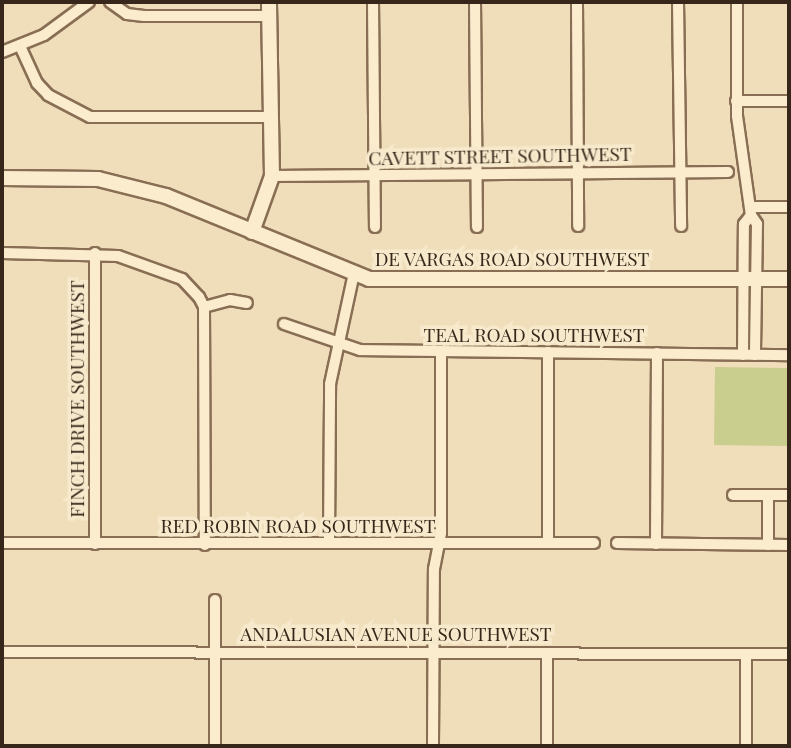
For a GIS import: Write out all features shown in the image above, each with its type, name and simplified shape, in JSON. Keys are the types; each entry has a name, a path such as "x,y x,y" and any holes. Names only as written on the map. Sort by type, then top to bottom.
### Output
{"street":[{"path":"2,52 63,24 89,2"},
{"path":"110,2 118,10 135,15 270,9 272,176 252,232"},
{"path":"373,2 375,227"},
{"path":"475,2 477,227"},
{"path":"577,2 578,226"},
{"path":"678,2 681,226"},
{"path":"737,2 736,101 751,211 757,224 749,279 743,355"},
{"path":"20,46 37,83 48,95 90,117 270,117"},
{"path":"736,101 789,101"},
{"name":"CAVETT STREET SOUTHWEST","path":"272,176 728,172"},
{"name":"DE VARGAS ROAD SOUTHWEST","path":"2,178 98,179 166,196 369,279 789,279"},
{"path":"751,211 789,207"},
{"path":"2,253 95,253 138,261 182,279 204,307 205,545"},
{"name":"FINCH DRIVE SOUTHWEST","path":"95,253 95,544"},
{"path":"329,542 330,384 354,274"},
{"path":"749,279 755,355"},
{"path":"204,307 230,300 247,303"},
{"name":"TEAL ROAD SOUTHWEST","path":"284,324 360,350 789,355"},
{"path":"433,746 434,569 440,543 441,351"},
{"path":"548,352 548,543"},
{"path":"656,544 657,353"},
{"path":"733,495 789,495"},
{"path":"768,495 768,545"},
{"name":"RED ROBIN ROAD SOUTHWEST","path":"2,543 594,543"},
{"path":"617,543 789,545"},
{"path":"215,600 215,746"},
{"name":"ANDALUSIAN AVENUE SOUTHWEST","path":"2,652 789,654"},
{"path":"547,653 547,746"},
{"path":"746,654 746,746"}],"green space":[{"path":"715,367 789,368 789,446 714,445"}]}
